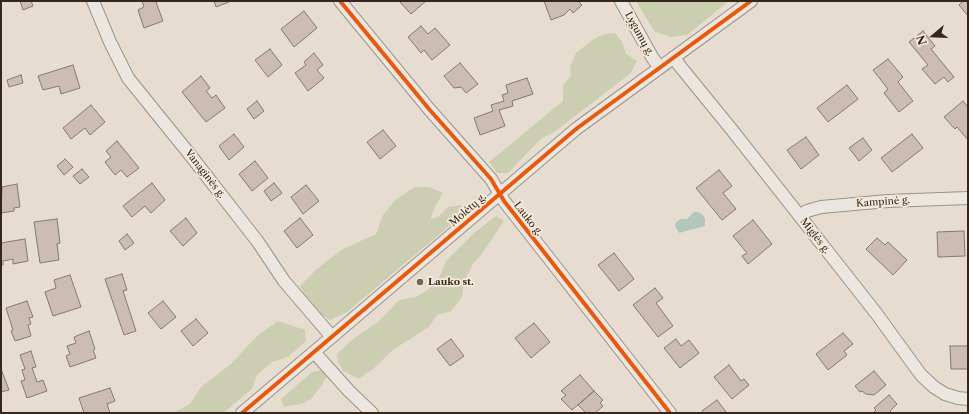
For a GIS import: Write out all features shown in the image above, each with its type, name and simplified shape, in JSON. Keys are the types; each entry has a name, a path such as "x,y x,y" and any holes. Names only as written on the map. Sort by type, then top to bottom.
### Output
{"street":[{"name":"Vanaginės g.","path":"93,1 110,42 128,78 254,236 284,281 332,337"},
{"name":"Lauko g.","path":"340,1 429,109 491,179 504,201 670,413"},
{"name":"Lygumų g.","path":"621,1 659,67"},
{"name":"Molėtų g.","path":"242,413 576,129 751,1"},
{"name":"Miglės g.","path":"674,56 689,78 732,130 876,313 921,375 934,387 945,394 968,399"},
{"name":"Kampinė g.","path":"800,216 807,211 821,207 888,201 968,198"},
{"path":"314,352 349,391 372,413"}],"shaded area":[{"path":"636,1 729,1 687,35 671,37 655,32"},
{"path":"615,33 622,42 626,54 637,61 631,73 553,133 542,138 508,173 497,173 489,162 563,101 563,85 571,76 570,67 576,53 591,41 604,34"},
{"path":"415,187 429,187 443,193 430,219 438,217 448,207 461,205 465,210 448,227 347,312 330,320 319,313 309,302 300,286 317,269 341,250 376,234 383,215 395,200"},
{"path":"694,212 702,214 705,219 705,226 679,233 675,226 676,222 681,219 687,219"},
{"path":"496,216 504,221 481,255 473,264 464,282 462,297 451,311 437,315 429,327 394,349 374,368 359,379 343,371 338,362 337,354 353,339 379,321 399,300 416,297 429,289 440,276 446,261 474,233"},
{"path":"278,321 305,330 306,341 288,357 272,362 257,375 252,389 223,413 173,413 190,404 201,387 231,364 257,336"},
{"path":"322,370 327,376 311,399 301,404 284,407 281,399 312,372"}],"building":[{"path":"20,1 31,1 33,6 23,10"},
{"path":"142,1 160,1 156,2 163,21 144,28 138,10 144,7"},
{"path":"214,1 229,1 229,2 216,7"},
{"path":"399,1 426,1 411,14"},
{"path":"544,1 578,1 582,5 573,13 570,9 564,15 551,20"},
{"path":"963,1 968,1 968,16 959,5"},
{"path":"304,11 317,28 294,47 281,29"},
{"path":"421,26 428,34 435,28 450,45 432,60 424,50 421,53 408,37"},
{"path":"923,31 935,46 931,49 954,77 948,82 944,77 935,84 922,69 928,65 909,42"},
{"path":"270,49 282,65 268,77 255,60"},
{"path":"314,53 323,65 317,70 324,78 308,91 295,73 306,65 304,62"},
{"path":"888,59 903,77 898,82 913,101 899,112 884,93 888,89 873,70"},
{"path":"460,63 478,84 466,93 461,87 454,88 444,76"},
{"path":"73,65 80,88 61,94 59,86 43,90 38,76"},
{"path":"21,75 23,83 9,87 7,80"},
{"path":"201,76 210,88 206,91 212,98 216,95 225,108 206,122 182,92"},
{"path":"527,78 533,94 512,101 513,106 499,110 505,126 480,135 474,118 493,111 491,105 504,101 502,95 508,93 506,85"},
{"path":"847,85 858,99 828,122 817,108"},
{"path":"257,101 264,111 254,119 247,109"},
{"path":"963,101 968,107 968,140 957,127 955,129 944,117"},
{"path":"91,105 105,122 90,135 85,128 71,139 63,128"},
{"path":"383,130 396,146 380,159 367,142"},
{"path":"234,134 244,147 229,160 219,146"},
{"path":"912,134 923,148 892,172 881,158"},
{"path":"806,137 819,155 801,169 787,150"},
{"path":"863,138 872,150 859,161 849,148"},
{"path":"117,141 139,168 127,177 121,170 115,175 105,162 111,157 106,151"},
{"path":"65,159 73,167 64,175 57,166"},
{"path":"255,161 268,178 252,191 239,174"},
{"path":"82,169 89,177 80,184 73,176"},
{"path":"719,170 732,186 723,193 736,209 722,220 696,188"},
{"path":"152,183 165,200 151,213 145,206 132,217 123,206"},
{"path":"274,183 282,193 271,201 264,191"},
{"path":"17,184 20,207 14,208 14,211 1,213 2,187"},
{"path":"306,185 319,201 303,214 291,197"},
{"path":"186,218 197,233 183,246 170,231"},
{"path":"300,218 313,235 297,248 284,231"},
{"path":"57,219 60,243 57,244 59,260 40,263 34,222"},
{"path":"753,220 772,244 748,264 742,256 747,253 733,236"},
{"path":"964,231 965,256 938,257 937,232"},
{"path":"127,234 134,243 125,250 119,241"},
{"path":"877,238 885,245 888,242 907,260 893,275 866,249"},
{"path":"25,239 28,261 13,264 13,259 3,261 3,265 1,265 1,243"},
{"path":"614,253 634,279 619,291 598,265"},
{"path":"122,274 127,290 123,291 136,331 124,335 105,279"},
{"path":"70,275 81,307 53,316 45,292 56,288 54,280"},
{"path":"655,288 663,298 656,303 673,326 658,337 633,305"},
{"path":"27,301 33,317 29,318 31,324 28,325 31,336 15,341 11,331 13,330 6,308"},
{"path":"163,301 176,317 161,329 148,313"},
{"path":"196,319 208,333 193,346 181,331"},
{"path":"534,323 550,342 531,358 515,338"},
{"path":"89,331 95,349 93,350 96,358 70,367 66,356 70,354 67,346 76,343 74,337"},
{"path":"843,333 853,344 844,351 847,355 828,370 816,354"},
{"path":"451,339 464,356 450,366 437,349"},
{"path":"676,339 681,346 689,340 699,353 680,368 664,348"},
{"path":"950,346 968,346 968,369 951,369"},
{"path":"31,351 36,367 32,368 37,382 43,380 47,391 27,398 21,381 25,380 22,370 25,369 20,355"},
{"path":"729,365 741,381 744,379 749,385 732,399 714,377"},
{"path":"1,369 9,390 1,392"},
{"path":"874,371 886,385 874,395 866,394 862,391 860,392 855,386"},
{"path":"580,375 594,391 572,410 561,399 566,395 561,391"},
{"path":"110,388 115,401 107,404 110,413 84,413 79,398"},
{"path":"594,391 603,400 600,403 603,406 595,413 586,413 578,405"},
{"path":"889,395 897,404 890,411 892,413 873,413 876,410 874,408"},
{"path":"717,400 726,412 703,413 702,411"}],"cycle path":[{"path":"340,1 429,109 491,179 504,201 670,413"},
{"path":"242,413 576,129 751,1"}],"place":[{"name":"Lauko st.","path":"420,282"}]}
